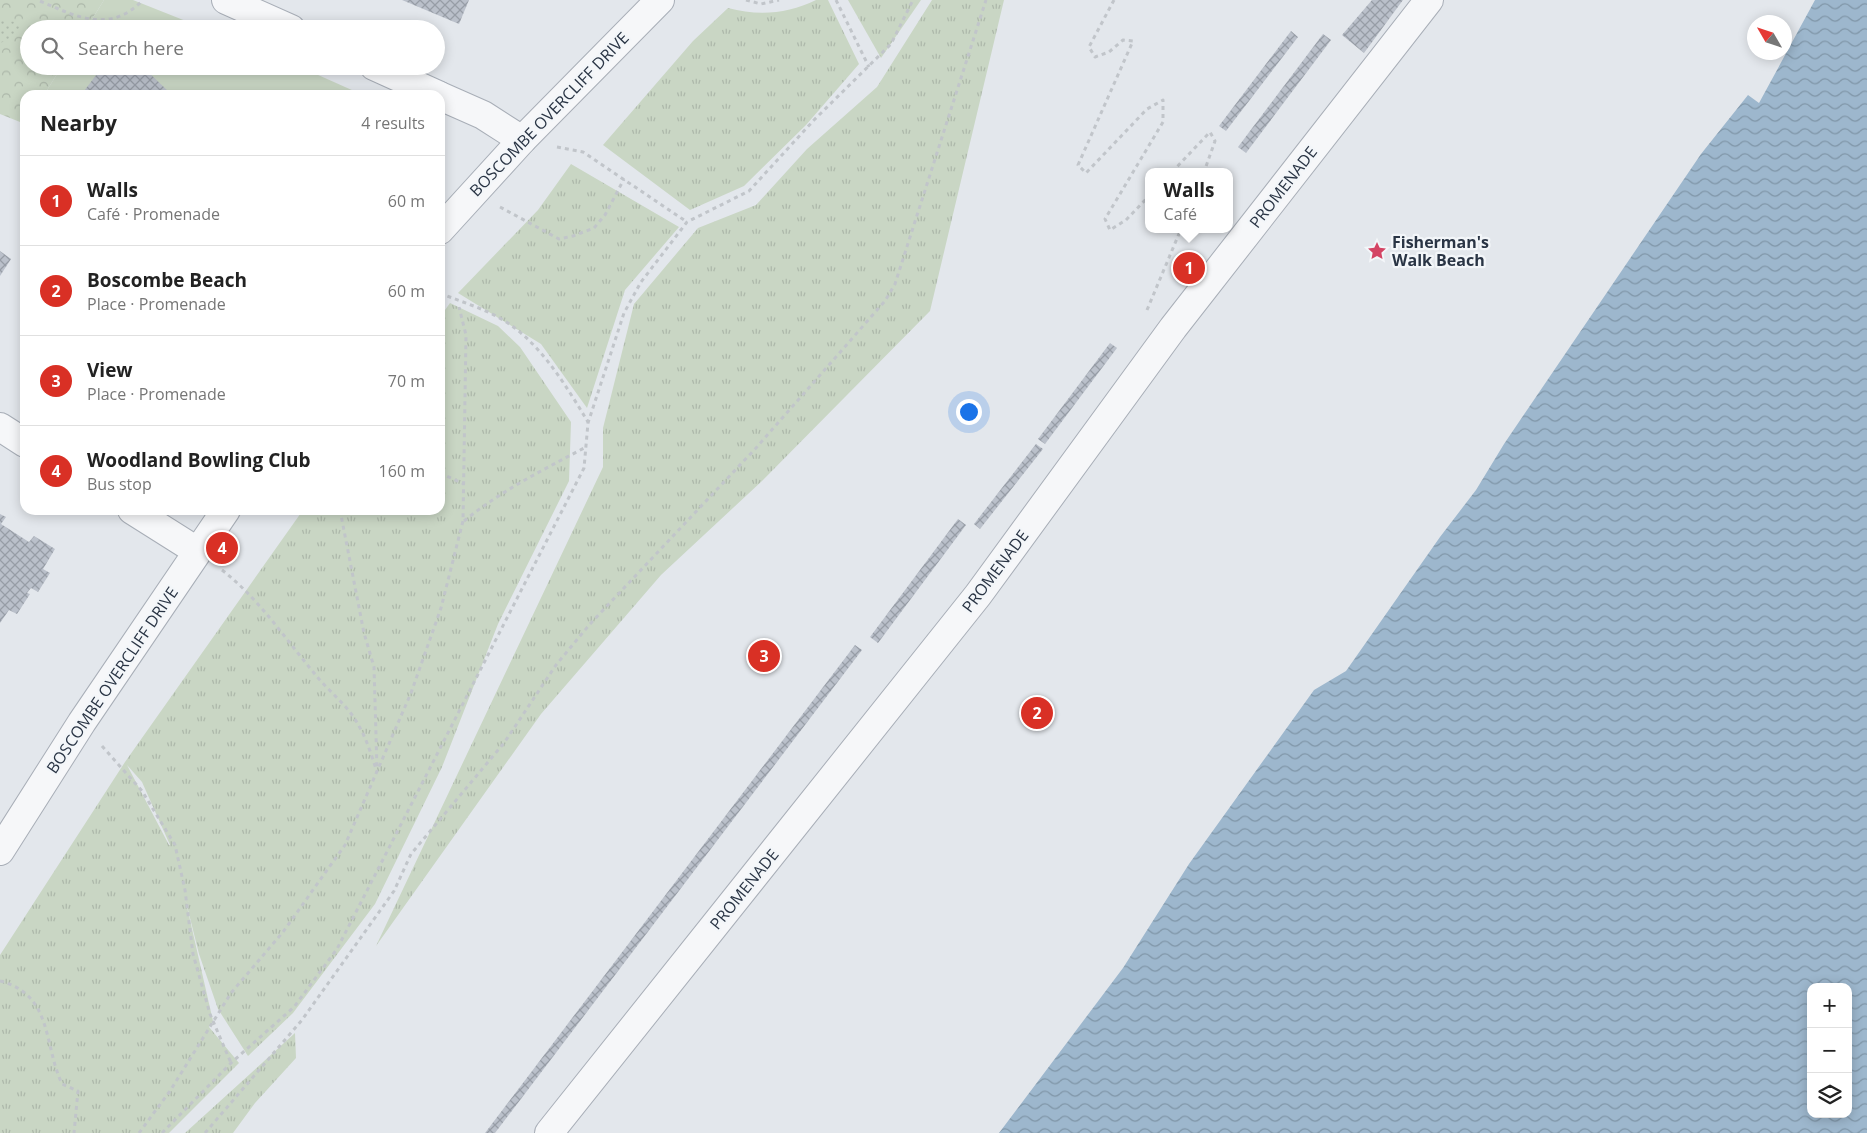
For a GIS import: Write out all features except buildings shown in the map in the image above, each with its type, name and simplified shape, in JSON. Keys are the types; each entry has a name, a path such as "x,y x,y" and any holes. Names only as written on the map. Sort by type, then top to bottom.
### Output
{"street":[{"path":"226,0 271,20"},
{"name":"BOSCOMBE OVERCLIFF DRIVE","path":"445,225 522,140 660,0"},
{"name":"PROMENADE","path":"549,1133 978,595 1173,328 1429,0"},
{"path":"394,75 428,90"},
{"path":"445,98 483,115 522,140"},
{"path":"0,427 20,440"},
{"path":"140,515 197,551"},
{"name":"BOSCOMBE OVERCLIFF DRIVE","path":"0,851 82,722 222,515"}],"path":[{"path":"40,0 83,19 103,20 132,12 143,0"},
{"path":"746,0 761,4 780,0"},
{"path":"836,0 869,67"},
{"path":"162,1133 232,1062 294,1007 338,948 584,468 588,423 624,313 641,282 687,222 749,191 814,120 869,67 891,44 913,0"},
{"path":"205,1133 302,1020 394,890 411,854 504,744 556,665 590,624 749,455 884,301 895,284 986,0"},
{"path":"1114,0 1089,47 1095,57 1109,52 1123,40 1133,41 1078,165 1086,173 1147,109 1163,100 1163,122 1105,219 1110,230 1126,220 1145,200"},
{"path":"1176,168 1210,132 1215,141 1205,168"},
{"path":"522,140 583,152 687,222"},
{"path":"511,215 559,239 573,236 594,228 604,215 624,180"},
{"path":"1173,328 1143,318 1178,233"},
{"path":"445,295 498,317 536,347 562,381 588,423"},
{"path":"139,1133 170,1091 231,993 283,932 340,852 378,772 411,693 441,608 463,521 466,335 459,307"},
{"path":"463,521 490,499 586,447"},
{"path":"445,475 464,484"},
{"path":"341,515 364,633 374,667 378,772"},
{"path":"240,584 359,725 378,772"},
{"path":"82,722 142,791 175,845 185,890 193,954 213,1021 232,1062"},
{"path":"0,981 17,986 37,1004 49,1037 53,1064 62,1084 78,1091 74,1133"}],"green space":[{"path":"0,0 104,0 92,20 20,20 20,75 56,75 47,90 20,90 20,122 0,114"},
{"path":"104,0 133,0 183,20 92,20"},
{"path":"816,0 828,0 859,64 806,125 744,186 690,210 603,145 693,41 728,8 762,13 784,11"},
{"path":"848,0 921,0 881,58"},
{"path":"932,0 1004,0 930,311 762,481 661,575 541,714 376,946 603,467 603,428 634,304 698,228 756,205 807,149 877,87"},
{"path":"0,20 17,22 20,28 18,36 0,43"},
{"path":"56,75 318,75 352,90 47,90"},
{"path":"571,164 679,227 625,290 587,408 541,344 458,293 538,210"},
{"path":"450,303 498,326 520,347 571,422 569,481 498,624 442,767 375,904 293,1013 248,1056 218,1009 199,954 185,898 213,1021 209,1027 239,1063 169,1133 0,1133 0,955 125,762 299,515 445,515 445,310","holes":["127,765 142,782 169,845"]},
{"path":"295,1033 296,1058 255,1103 233,1133 185,1133"}],"water":[{"path":"1815,0 1867,0 1867,1133 999,1133 1123,968 1189,864 1314,690 1346,671 1440,537 1476,490 1504,444 1701,154 1748,95 1759,103 1782,60 1792,60 1792,42"}],"place":[{"name":"Fisherman's Walk Beach","path":"1377,251"},
{"name":"Walls","path":"1189,268"},
{"name":"Woodland Bowling Club","path":"222,548"},
{"name":"View","path":"764,656"},
{"name":"Boscombe Beach","path":"1037,713"}]}
